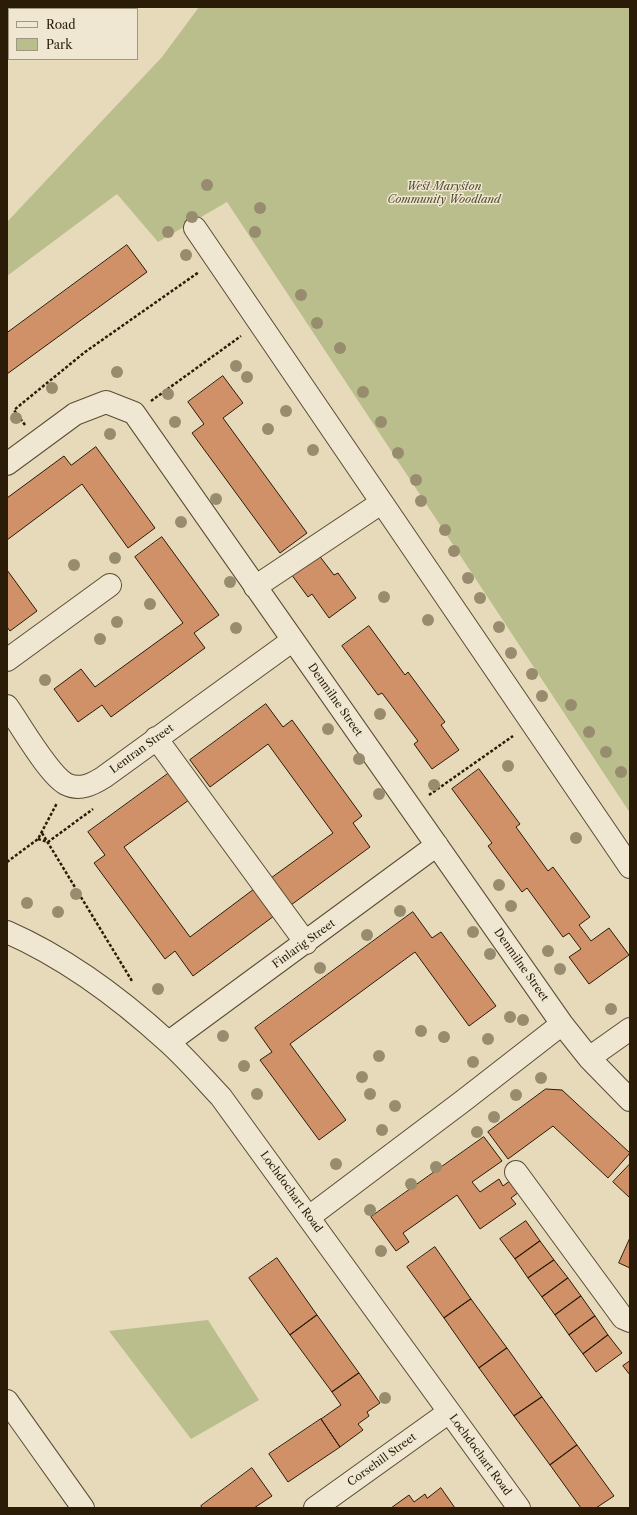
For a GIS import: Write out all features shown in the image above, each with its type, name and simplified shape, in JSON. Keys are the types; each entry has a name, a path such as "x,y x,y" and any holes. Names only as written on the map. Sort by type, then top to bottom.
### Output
{"street":[{"path":"195,228 630,867"},
{"name":"Denmilne Street","path":"7,464 75,414 106,402 134,413 562,1024 589,1058 630,1100"},
{"path":"255,587 381,502"},
{"path":"7,660 110,586"},
{"name":"Lentran Street","path":"67,784 83,787 93,784 292,640"},
{"path":"7,706 52,772 67,784"},
{"path":"156,738 306,943"},
{"name":"Finlarig Street","path":"169,1042 438,845"},
{"name":"Lochdochart Road","path":"7,932 28,942 78,972 126,1007 169,1042 221,1097 519,1508"},
{"path":"309,1217 562,1024"},
{"path":"589,1058 630,1029"},
{"path":"516,1172 623,1318 630,1321"},
{"path":"7,1401 83,1508"},
{"name":"Corsehill Street","path":"315,1508 449,1412"}],"path":[{"path":"37,442 14,410 85,352 181,284"},
{"path":"154,399 225,348"},
{"path":"411,808 532,723"},
{"path":"7,862 38,840 67,784"},
{"path":"38,840 48,842 98,805"},
{"path":"42,832 133,982"}],"green space":[{"name":"West Maryston Community Woodland","path":"199,7 630,7 630,813 227,202 158,242 117,194 7,276 7,222 162,57"},
{"path":"208,1320 259,1400 191,1439 109,1331"}],"building":[{"path":"127,245 147,272 7,374 7,333"},
{"path":"223,376 243,403 223,418 307,533 280,553 192,433 204,424 188,402"},
{"path":"96,447 155,528 128,548 82,484 7,540 7,498 64,456 71,465"},
{"path":"162,537 219,615 194,633 205,648 111,717 102,705 78,722 54,689 81,669 95,687 183,623 135,557"},
{"path":"318,554 334,575 338,573 356,598 329,618 312,594 308,597 291,574"},
{"path":"7,570 37,611 10,631 7,627"},
{"path":"369,626 405,675 408,672 445,722 441,725 459,750 432,769 414,744 418,741 382,693 378,695 342,646"},
{"path":"266,704 283,727 292,720 362,816 353,823 370,847 291,905 271,878 333,833 268,744 210,787 190,760"},
{"path":"479,769 520,824 516,827 548,871 553,867 590,917 579,925 591,941 609,928 629,955 589,984 569,957 581,949 569,933 563,937 527,888 522,892 488,846 492,843 452,789"},
{"path":"169,773 189,800 124,847 190,937 254,889 274,916 193,976 175,951 165,959 94,863 105,855 88,832"},
{"path":"413,912 432,938 441,932 496,1006 469,1026 415,952 290,1044 346,1120 319,1140 260,1060 272,1052 255,1028"},
{"path":"546,1089 562,1090 630,1153 608,1178 553,1126 508,1159 488,1132"},
{"path":"484,1137 502,1161 472,1182 480,1192 499,1179 503,1186 511,1180 519,1192 511,1198 516,1204 480,1229 457,1195 403,1233 409,1242 396,1251 371,1217"},
{"path":"630,1164 630,1198 613,1182"},
{"path":"526,1221 540,1241 515,1259 500,1239"},
{"path":"630,1238 630,1268 619,1263"},
{"path":"540,1241 554,1260 528,1278 515,1259"},
{"path":"435,1247 471,1299 444,1318 407,1267"},
{"path":"277,1258 317,1315 290,1335 249,1278"},
{"path":"554,1260 568,1278 542,1297 528,1278"},
{"path":"568,1278 581,1296 555,1315 542,1297"},
{"path":"581,1296 595,1316 569,1335 555,1315"},
{"path":"471,1299 507,1348 479,1368 444,1318"},
{"path":"317,1315 359,1373 332,1392 290,1335"},
{"path":"595,1316 608,1335 583,1354 569,1335"},
{"path":"608,1335 622,1353 596,1372 583,1354"},
{"path":"507,1348 542,1397 514,1416 479,1368"},
{"path":"630,1361 630,1375 623,1366"},
{"path":"359,1373 380,1403 367,1412 369,1416 358,1424 363,1430 340,1447 321,1419 341,1405 332,1392"},
{"path":"542,1397 577,1445 550,1465 514,1416"},
{"path":"321,1419 340,1447 288,1482 269,1454"},
{"path":"577,1445 614,1496 596,1508 581,1508 550,1465"},
{"path":"252,1468 272,1496 254,1508 202,1508 201,1506"},
{"path":"441,1488 455,1508 391,1508 409,1495 414,1502 425,1494 427,1498"}]}
